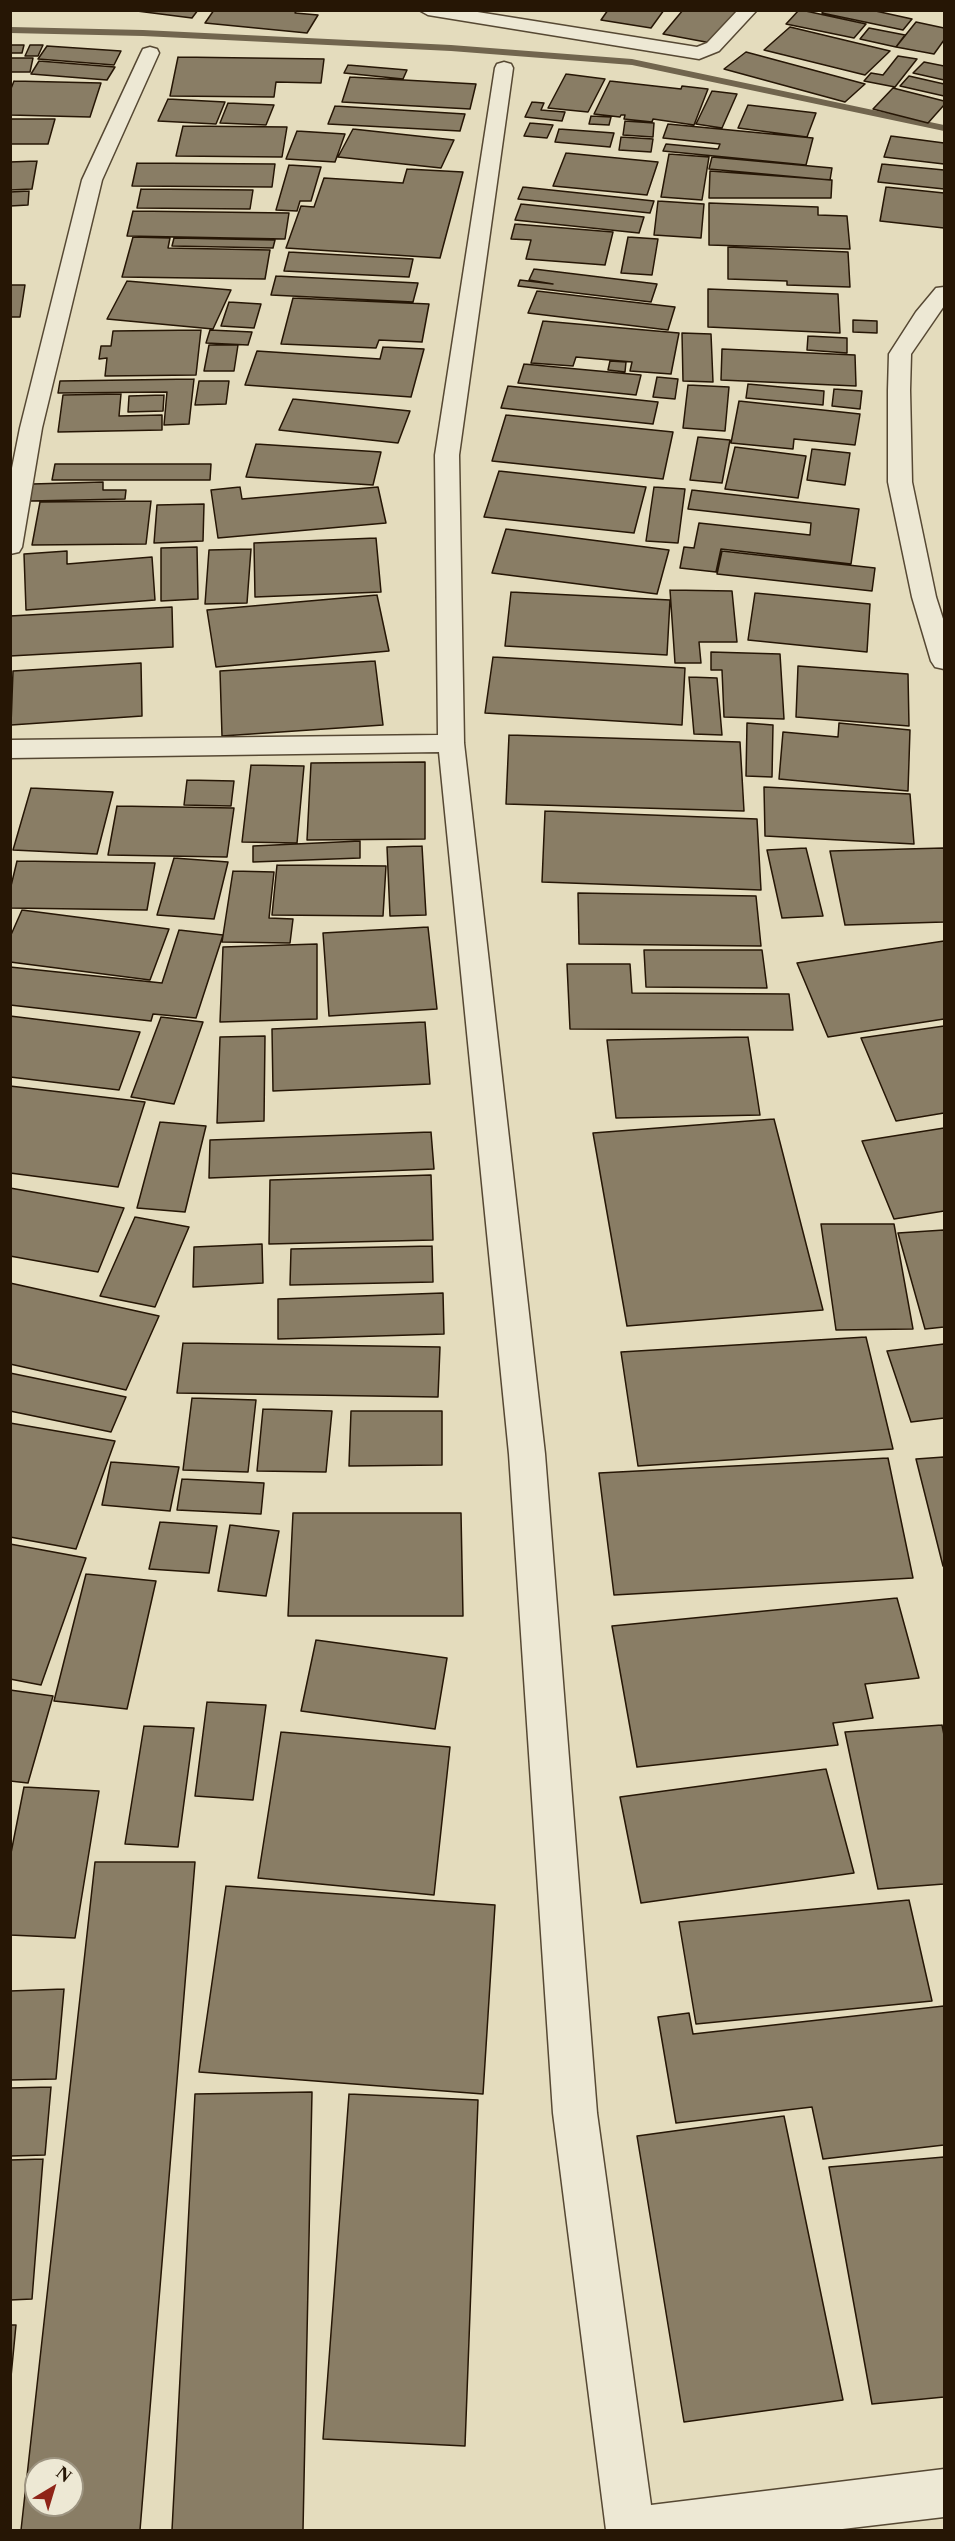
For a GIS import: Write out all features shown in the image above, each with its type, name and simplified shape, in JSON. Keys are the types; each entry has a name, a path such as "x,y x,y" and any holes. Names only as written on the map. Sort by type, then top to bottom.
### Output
{"street":[{"path":"428,10 699,53 713,47 748,10"},
{"path":"10,547 31,428 92,180 150,53"},
{"path":"504,68 447,455 451,743 527,1454 575,2113 630,2530"},
{"path":"945,293 934,319 900,354 900,482 924,597 945,661"},
{"path":"10,749 451,743"},
{"path":"645,2530 945,2493"}],"building":[{"path":"129,10 198,10 192,18"},
{"path":"214,10 297,10 295,13 318,15 307,33 205,23"},
{"path":"608,10 664,10 651,28 601,20"},
{"path":"683,10 738,10 711,43 663,34"},
{"path":"799,10 866,24 854,38 786,24"},
{"path":"824,10 871,10 912,19 903,30 822,13"},
{"path":"916,22 944,28 944,40 934,54 896,47"},
{"path":"790,27 890,51 865,75 764,50"},
{"path":"869,28 905,35 896,47 860,39"},
{"path":"11,45 24,45 22,53 10,53"},
{"path":"30,45 43,45 38,56 25,56"},
{"path":"47,46 121,51 114,65 38,59"},
{"path":"746,52 865,84 845,102 724,69"},
{"path":"898,56 917,59 895,87 864,81 871,73 883,75"},
{"path":"178,57 324,59 321,83 276,82 274,97 170,96"},
{"path":"10,58 33,58 30,72 10,72"},
{"path":"39,61 115,67 107,80 31,74"},
{"path":"924,62 944,66 944,80 913,73"},
{"path":"348,65 407,70 403,79 344,73"},
{"path":"566,74 605,79 588,112 548,108"},
{"path":"909,76 944,84 944,96 900,86"},
{"path":"350,77 476,84 470,109 342,102"},
{"path":"14,81 101,83 90,117 10,115 10,91"},
{"path":"610,81 681,89 682,86 708,89 694,125 653,119 652,122 624,119 625,115 620,117 594,114"},
{"path":"893,88 944,101 944,105 928,123 873,109"},
{"path":"712,91 737,94 722,128 696,124"},
{"path":"168,99 225,102 216,124 158,121"},
{"path":"532,102 544,103 541,110 565,112 562,121 525,117"},
{"path":"228,103 274,105 266,125 220,123"},
{"path":"748,105 816,113 807,137 738,128"},
{"path":"335,106 465,114 460,131 328,124"},
{"path":"591,116 611,117 609,125 589,124"},
{"path":"10,119 55,119 48,144 10,144"},
{"path":"625,121 654,123 653,137 623,135"},
{"path":"530,123 553,125 547,138 524,136"},
{"path":"668,124 813,138 806,165 663,151 666,144 718,149 720,144 663,138"},
{"path":"183,126 287,127 282,157 176,156"},
{"path":"353,129 454,140 441,168 338,157"},
{"path":"559,129 614,133 610,147 555,142"},
{"path":"297,131 345,134 335,162 286,159"},
{"path":"891,136 944,143 944,164 884,157"},
{"path":"621,137 653,139 651,152 619,150"},
{"path":"566,153 658,162 647,195 553,186"},
{"path":"669,154 709,157 702,200 661,197"},
{"path":"712,157 832,168 830,180 709,169"},
{"path":"37,161 32,189 10,190 10,162"},
{"path":"137,163 275,164 272,187 132,186"},
{"path":"882,164 944,170 944,189 878,182"},
{"path":"289,165 321,167 311,201 300,201 297,211 276,210"},
{"path":"407,169 463,172 440,258 286,248 301,206 314,207 324,178 403,183"},
{"path":"710,171 832,180 831,198 709,198"},
{"path":"523,187 654,201 650,213 518,199"},
{"path":"886,187 944,193 944,228 880,221"},
{"path":"141,189 253,190 250,209 137,208"},
{"path":"29,191 28,205 10,206 10,192"},
{"path":"658,201 704,204 701,238 654,235"},
{"path":"709,203 818,207 818,215 847,216 850,249 709,245"},
{"path":"521,204 644,217 639,233 515,220"},
{"path":"133,211 289,213 285,239 127,236"},
{"path":"515,224 613,232 605,265 526,259 531,240 511,239"},
{"path":"133,237 170,238 168,248 270,250 265,279 122,277"},
{"path":"628,237 658,239 652,275 621,273"},
{"path":"174,238 275,240 273,248 172,246"},
{"path":"728,247 848,252 850,287 787,285 787,281 728,279"},
{"path":"289,252 413,259 409,277 284,271"},
{"path":"534,269 657,284 651,302 518,286 520,280 553,284 529,280"},
{"path":"276,276 418,283 413,302 271,295"},
{"path":"127,281 231,290 213,329 107,319"},
{"path":"10,285 25,285 20,317 10,317"},
{"path":"708,289 838,294 840,333 708,327"},
{"path":"537,291 675,307 668,330 528,313"},
{"path":"293,298 429,304 422,342 379,340 376,348 281,344"},
{"path":"229,302 261,304 254,328 221,326"},
{"path":"853,320 877,321 877,333 853,332"},
{"path":"543,321 679,333 671,374 630,371 632,362 576,357 573,366 531,363"},
{"path":"201,330 196,375 105,376 107,358 99,359 101,346 111,346 113,331"},
{"path":"210,330 252,332 248,345 206,343"},
{"path":"682,333 711,334 713,382 683,381"},
{"path":"808,336 847,338 847,353 807,350"},
{"path":"209,345 238,345 234,371 204,371"},
{"path":"383,347 424,349 411,397 245,385 257,351 380,359"},
{"path":"722,349 855,355 856,386 721,380"},
{"path":"610,361 626,362 625,372 608,370"},
{"path":"524,364 641,375 636,395 518,383"},
{"path":"657,377 678,379 675,399 653,397"},
{"path":"194,379 189,424 164,425 167,392 58,393 60,381"},
{"path":"199,381 229,381 226,404 195,405"},
{"path":"748,384 824,391 823,405 746,398"},
{"path":"688,385 729,387 725,431 683,428"},
{"path":"508,386 658,402 653,424 501,408"},
{"path":"834,389 862,391 860,409 832,406"},
{"path":"121,394 119,416 162,415 162,430 58,432 63,395"},
{"path":"164,395 163,411 128,412 129,396"},
{"path":"293,399 410,411 398,443 279,430"},
{"path":"739,401 860,414 855,445 794,439 793,449 731,443"},
{"path":"506,415 673,432 663,479 492,461"},
{"path":"698,437 730,440 722,483 690,480"},
{"path":"256,444 381,452 373,485 246,477"},
{"path":"735,447 806,456 798,498 725,489"},
{"path":"812,449 850,453 845,485 807,480"},
{"path":"55,464 211,464 210,480 52,480"},
{"path":"499,471 646,487 634,533 484,517"},
{"path":"103,482 103,490 126,490 125,499 30,501 32,484"},
{"path":"240,487 242,499 378,487 386,523 218,538 211,490"},
{"path":"654,487 685,489 678,543 646,541"},
{"path":"692,490 859,509 851,564 721,549 716,572 680,568 684,547 694,548 699,523 810,535 811,523 688,509"},
{"path":"151,501 146,544 32,545 40,502"},
{"path":"204,504 203,541 154,543 157,505"},
{"path":"506,529 669,550 657,594 492,573"},
{"path":"376,538 381,592 255,597 254,543"},
{"path":"197,547 198,599 161,601 161,548"},
{"path":"251,549 247,603 205,604 209,550"},
{"path":"67,551 67,564 152,557 155,600 26,610 24,554"},
{"path":"722,551 875,568 872,591 717,574"},
{"path":"670,590 732,591 737,642 699,642 701,663 675,663"},
{"path":"511,592 670,600 667,655 505,646"},
{"path":"755,593 870,604 867,652 748,640"},
{"path":"377,595 389,651 216,667 207,610"},
{"path":"172,607 173,647 10,656 10,616"},
{"path":"711,652 780,654 784,719 724,717 722,670 711,670"},
{"path":"493,657 685,668 682,725 485,713"},
{"path":"375,661 383,725 222,736 220,671"},
{"path":"141,663 142,716 11,725 13,671"},
{"path":"798,666 908,674 909,726 796,717"},
{"path":"689,677 717,678 722,735 694,734"},
{"path":"747,723 773,725 772,777 746,776"},
{"path":"839,723 910,730 908,791 779,779 783,732 838,737"},
{"path":"509,735 740,742 744,811 506,804"},
{"path":"425,762 425,839 307,840 311,763"},
{"path":"251,765 304,766 297,843 242,842"},
{"path":"187,780 234,781 231,806 184,805"},
{"path":"764,787 910,794 914,844 765,836"},
{"path":"31,788 113,792 97,854 13,850"},
{"path":"117,806 234,808 227,857 108,855"},
{"path":"545,811 757,819 761,890 542,882"},
{"path":"360,841 360,858 253,862 253,846"},
{"path":"422,846 426,915 390,916 387,847"},
{"path":"806,848 823,916 782,918 767,850"},
{"path":"944,848 944,922 845,925 830,851"},
{"path":"174,858 228,862 214,919 157,915"},
{"path":"17,861 155,863 147,910 10,908 10,890"},
{"path":"277,865 386,866 383,916 272,915"},
{"path":"233,871 274,872 269,918 293,919 290,943 222,942"},
{"path":"578,893 756,896 761,946 579,944"},
{"path":"22,910 169,929 150,980 10,962 10,937"},
{"path":"428,927 437,1009 329,1016 323,933"},
{"path":"179,930 223,935 196,1018 153,1014 151,1021 10,1005 10,967 162,983"},
{"path":"944,941 944,1019 828,1037 797,963"},
{"path":"317,944 317,1019 220,1022 223,947"},
{"path":"644,950 762,950 767,988 646,987"},
{"path":"567,964 630,964 632,993 789,994 793,1030 570,1029"},
{"path":"10,1016 140,1032 119,1090 10,1077"},
{"path":"161,1017 203,1022 174,1104 131,1097"},
{"path":"425,1022 430,1084 273,1091 272,1029"},
{"path":"944,1026 944,1113 896,1121 861,1038"},
{"path":"265,1036 264,1121 217,1123 220,1037"},
{"path":"748,1037 760,1115 616,1118 607,1040"},
{"path":"10,1086 145,1102 118,1187 10,1173"},
{"path":"774,1119 823,1310 627,1326 593,1133"},
{"path":"160,1122 206,1126 185,1212 137,1208"},
{"path":"944,1128 944,1211 894,1219 862,1141"},
{"path":"431,1132 434,1169 209,1178 210,1140"},
{"path":"431,1175 433,1240 269,1244 270,1180"},
{"path":"10,1188 124,1208 98,1272 10,1256"},
{"path":"135,1217 189,1227 155,1307 100,1296"},
{"path":"821,1224 894,1224 913,1329 836,1330"},
{"path":"944,1230 944,1327 925,1329 898,1233"},
{"path":"262,1244 263,1283 193,1287 194,1247"},
{"path":"432,1246 433,1282 290,1285 291,1249"},
{"path":"10,1283 159,1316 126,1390 10,1364"},
{"path":"443,1293 444,1334 278,1339 278,1299"},
{"path":"866,1337 893,1449 638,1466 621,1352"},
{"path":"183,1343 440,1347 438,1397 177,1393"},
{"path":"944,1344 944,1418 911,1422 887,1351"},
{"path":"10,1373 126,1397 111,1432 10,1411"},
{"path":"192,1398 256,1400 248,1472 183,1470"},
{"path":"263,1409 332,1411 326,1472 257,1471"},
{"path":"351,1411 442,1411 442,1465 349,1466"},
{"path":"10,1423 115,1441 76,1549 10,1537"},
{"path":"944,1457 944,1566 943,1566 916,1459"},
{"path":"888,1458 913,1578 614,1595 599,1473"},
{"path":"111,1462 179,1467 170,1511 102,1505"},
{"path":"182,1479 264,1483 261,1514 177,1510"},
{"path":"293,1513 461,1513 463,1616 288,1616"},
{"path":"160,1522 217,1526 209,1573 149,1569"},
{"path":"230,1525 279,1531 266,1596 218,1591"},
{"path":"10,1544 86,1558 41,1685 10,1679"},
{"path":"86,1574 156,1581 127,1709 54,1701"},
{"path":"897,1598 919,1678 865,1684 873,1718 833,1723 838,1745 637,1767 612,1626"},
{"path":"316,1640 447,1658 435,1729 301,1711"},
{"path":"10,1690 53,1696 28,1783 10,1781"},
{"path":"207,1702 266,1705 253,1800 195,1796"},
{"path":"942,1725 944,1735 944,1884 878,1889 845,1732"},
{"path":"144,1726 194,1728 178,1847 125,1844"},
{"path":"281,1732 450,1747 434,1895 258,1878"},
{"path":"826,1769 854,1873 641,1903 620,1797"},
{"path":"24,1787 99,1791 75,1938 10,1935 10,1858"},
{"path":"95,1862 195,1862 140,2530 21,2530 24,2503 24,2517 84,2517 84,2457 29,2457"},
{"path":"226,1886 495,1905 483,2094 199,2072"},
{"path":"909,1900 932,2001 696,2024 679,1922"},
{"path":"64,1989 56,2079 10,2080 10,1991"},
{"path":"944,2006 944,2145 823,2159 812,2107 676,2123 658,2017 689,2013 693,2034"},
{"path":"51,2087 45,2155 10,2156 10,2088"},
{"path":"312,2092 303,2530 172,2530 195,2094"},
{"path":"349,2094 478,2100 465,2446 323,2439"},
{"path":"784,2116 843,2400 684,2422 637,2136"},
{"path":"944,2157 944,2397 872,2404 829,2167"},
{"path":"43,2159 32,2299 10,2300 10,2160"},
{"path":"10,2325 16,2325 10,2387"}],"waterway":[{"path":"10,30 143,33 451,48 632,62 944,128"}]}
